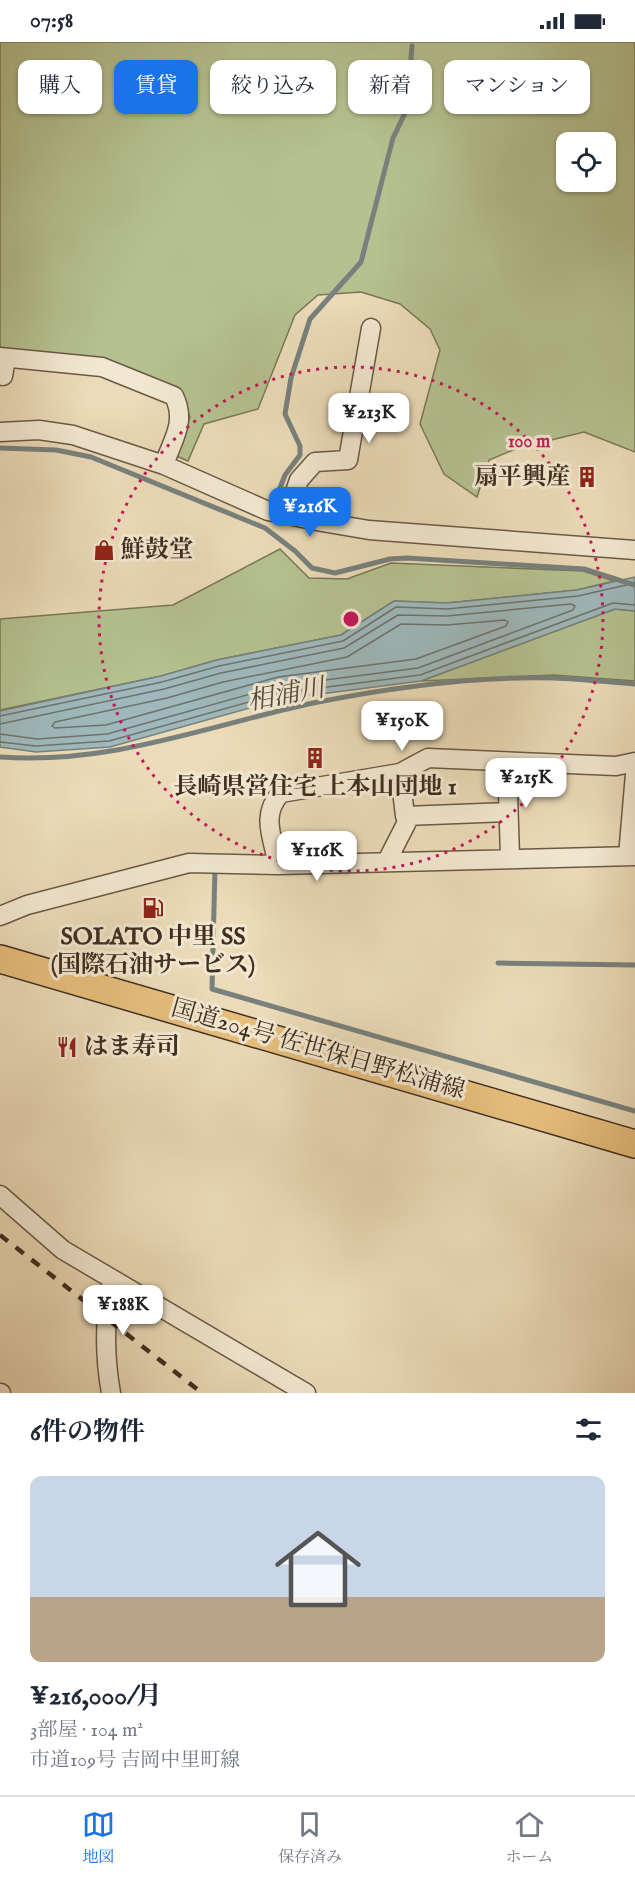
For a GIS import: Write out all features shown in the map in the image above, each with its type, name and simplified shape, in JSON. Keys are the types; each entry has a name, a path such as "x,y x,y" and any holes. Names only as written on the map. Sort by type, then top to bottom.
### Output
{"highway":[{"name":"国道204号 佐世保日野松浦線","path":"0,958 635,1144"}],"street":[{"path":"287,515 299,480 315,462 348,460 371,328"},
{"path":"3,364 102,367 174,396 180,408 181,420 164,465"},
{"path":"0,432 39,430 73,435 164,465 268,511 287,515 369,530 635,550"},
{"path":"278,865 268,815 272,803 281,794 400,773 428,758 616,766 635,762"},
{"path":"507,762 510,857"},
{"path":"400,773 405,816 508,812"},
{"path":"0,916 27,905 189,863 278,865 510,857 631,856 635,774"},
{"path":"387,861 410,816"},
{"path":"0,1195 63,1250 306,1393"},
{"path":"111,1393 105,1360 105,1315 112,1280"}],"green space":[{"path":"0,42 635,42 635,452 584,432 518,448 489,460 477,497 444,474 420,424 440,350 430,329 400,304 361,292 318,295 295,315 258,409 204,424 188,461 174,455 190,417 179,389 0,351"},
{"path":"280,549 309,578 347,579 391,563 583,571 614,581 577,590 447,603 394,601 341,635 217,660 161,676 0,710 0,619 173,605"},
{"path":"615,609 635,611 635,681 554,675 421,681"}],"water":[{"name":"相浦川","path":"635,577 635,611 615,609 421,681 282,699 110,747 36,752 0,747 0,711 161,676 217,660 341,635 394,601 447,603 577,590"}],"waterway":[{"path":"278,493 285,475 300,455 300,446 285,414 291,378 310,319 361,262 393,138 407,109 412,46"},
{"path":"0,448 56,450 91,457 265,528 295,551 312,568 335,573 390,559 407,558 584,569 635,585"},
{"name":"相浦川","path":"0,757 41,758 119,749 158,742 313,703 432,684 524,678 563,678 635,684"},
{"path":"215,867 212,989 635,1111"},
{"path":"498,963 635,965"}],"railway":[{"path":"0,1235 202,1393"}],"place":[{"name":"扇平興産","path":"587,477"},
{"name":"鮮鼓堂","path":"104,550"},
{"name":"長崎県営住宅 上本山団地 1","path":"315,758"},
{"name":"SOLATO 中里 SS (国際石油サービス)","path":"153,908"},
{"name":"はま寿司","path":"67,1047"}]}
